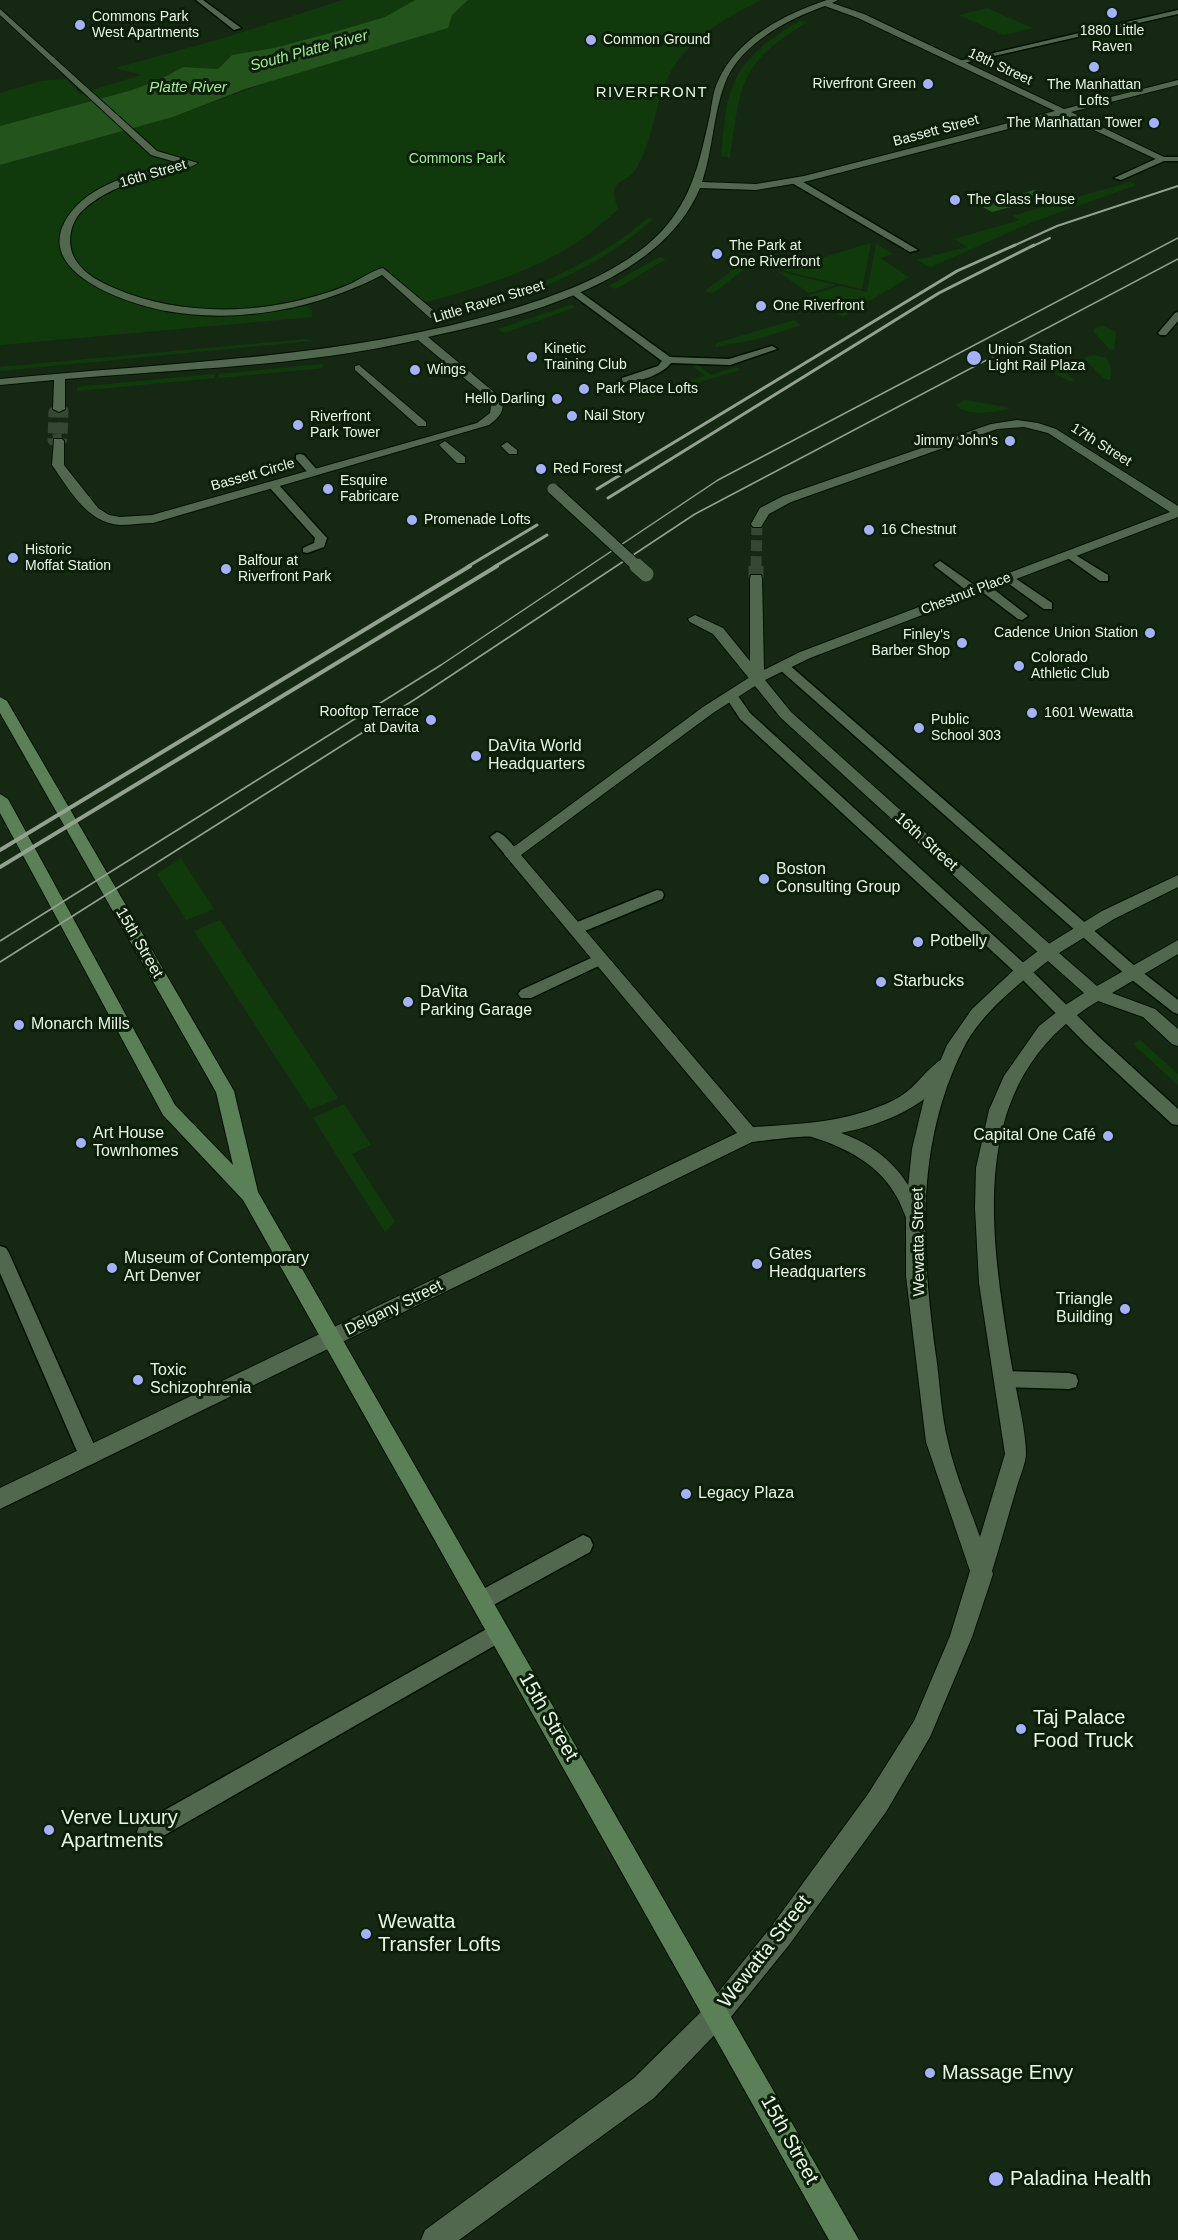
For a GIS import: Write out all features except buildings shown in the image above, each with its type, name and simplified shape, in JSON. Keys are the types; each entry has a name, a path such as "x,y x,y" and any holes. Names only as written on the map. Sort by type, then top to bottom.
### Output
{"main road":[{"name":"15th Street","path":"0,701 225,1091 250,1195"},
{"name":"15th Street","path":"0,799 168,1110 250,1195 717,2014 836,2236"}],"street":[{"name":"18th Street","path":"829,1 1163,159"},
{"name":"Little Raven Street","path":"0,382 303,354 422,338 511,314 573,291 618,268 660,238 686,210 698,185 721,83 736,58 761,38 829,1"},
{"name":"16th Street","path":"0,10 146,146 160,156 193,163 153,172 115,186 87,202 75,214 66,230 65,247 78,270 96,284 122,296 164,307 229,311 294,305 323,298 358,286 383,271 434,316"},
{"name":"Bassett Street","path":"698,185 756,187 795,181 1178,82"},
{"name":"Bassett Circle","path":"58,441 58,465 94,511 112,520 128,522 153,519 481,425 496,413 497,400 422,338"},
{"path":"359,368 422,424"},
{"path":"58,409 60,377"},
{"name":"17th Street","path":"757,524 766,510 801,494 1002,425 1024,424 1052,431 1178,512"},
{"path":"445,445 461,460"},
{"path":"553,489 646,574"},
{"name":"Chestnut Place","path":"512,854 708,710 757,679 805,655 1178,512"},
{"path":"756,578 757,679"},
{"name":"16th Street","path":"695,619 718,631 786,715 1096,994 1149,1013 1178,1039"},
{"path":"512,854 749,1135"},
{"name":"Wewatta Street","path":"982,1574 937,1442 916,1276 916,1218 921,1149 933,1099 956,1045 978,1013 1023,971 1048,952 1107,915 1178,880"},
{"name":"Wewatta Street","path":"435,2240 644,2088 717,2014 780,1936 870,1812 922,1728 961,1637 982,1574 1016,1454 989,1283 984,1208 985,1168 998,1110 1010,1081 1045,1031 1065,1014 1096,994 1178,946"},
{"name":"Delgany Street","path":"0,1499 749,1135 826,1130 854,1125 879,1117 902,1106 922,1092 950,1059"},
{"name":"Delgany Street","path":"792,1131 839,1139 861,1149 880,1162 902,1187 916,1218"}],"lane":[{"path":"199,0 237,28"},
{"path":"959,62 1178,12"},
{"path":"1114,173 1146,167 1163,159 1178,159"},
{"path":"795,181 913,250"},
{"path":"573,291 668,360 730,362 772,349"},
{"path":"1163,333 1178,315"},
{"path":"626,380 662,368 668,360"},
{"path":"300,457 314,473"},
{"path":"273,485 321,538 320,545 308,550"},
{"path":"1070,554 1104,578"},
{"path":"940,565 1022,616"},
{"path":"1009,578 1047,606"},
{"path":"783,666 1083,930 1178,1008"},
{"name":"16th Street","path":"731,696 745,716 1023,971 1065,1014 1178,1119"},
{"path":"497,837 512,854"},
{"path":"575,929 657,895"},
{"path":"526,994 600,959"},
{"path":"0,1252 88,1456"},
{"path":"1004,1379 1069,1381"},
{"path":"481,1600 583,1545"},
{"path":"148,1832 499,1632"}],"green space":[{"path":"343,0 415,0 385,17 274,48 232,55 218,69 183,67 159,80 132,90 0,126 0,93 41,81 66,79 80,94 141,75 116,68 224,38"},
{"name":"Commons Park","path":"468,0 762,0 732,15 704,34 692,44 671,70 641,159 632,174 618,183 614,192 618,209 568,248 531,267 431,301 424,302 387,271 346,292 306,304 312,311 312,317 0,345 0,165 173,117 451,15"},
{"path":"987,8 1032,28 1004,35 959,15"},
{"path":"799,21 807,22 768,51 755,64 747,77 737,110 730,157 721,156 727,104 743,66 760,49"},
{"path":"1130,182 1136,185 1032,222 931,267 916,260 967,247 954,239 1020,220 1012,216"},
{"path":"648,218 653,219 631,238 583,268 504,301 449,318 445,315 500,298 552,278 602,252"},
{"path":"871,243 862,289 781,270"},
{"path":"876,244 893,254 880,258 909,277 843,317 809,295 840,286 867,292"},
{"path":"659,257 666,259 616,289 609,286"},
{"path":"747,259 755,261 713,293 705,291"},
{"path":"777,271 835,285 836,285 809,293"},
{"path":"570,305 576,307 504,333 498,329"},
{"path":"794,320 801,325 758,339 715,347 717,343"},
{"path":"1103,326 1116,332 1114,350 1109,349 1093,331"},
{"path":"306,339 311,341 0,371 0,367"},
{"path":"1094,355 1107,358 1111,370 1110,380 1105,379 1085,360 1086,357"},
{"path":"1044,358 1057,362 1074,381 1036,364 1038,360"},
{"path":"322,364 323,368 219,378 219,374"},
{"path":"698,365 711,375 737,367 740,370 650,397 646,394 705,376 693,366"},
{"path":"214,374 215,378 77,391 77,387"},
{"path":"965,400 1011,408 991,412 967,411 956,405"},
{"path":"181,858 214,909 186,920 157,874"},
{"path":"220,920 338,1098 310,1110 194,931"},
{"path":"1140,1040 1178,1074 1178,1085 1133,1044"},
{"path":"344,1104 371,1145 352,1154 395,1222 385,1232 313,1118"}],"water":[{"name":"Platte River","path":"415,0 468,0 452,15 448,28 245,89 173,117 0,165 0,126 132,90 159,80 183,67 218,69 232,55 274,48 385,17"},
{"path":"1034,190 1047,197 992,212 970,200 985,196 994,203"}],"tunnel":[{"path":"59,409 63,411 62,439 53,440 54,412 59,409"},
{"path":"756,567 757,524"},
{"path":"756,567 756,578"}],"tram line":[{"path":"0,941 441,665 718,480 1178,238"},
{"path":"0,962 417,698 695,514 1178,259"}],"railway":[{"path":"1011,247 1057,226 1178,186"},
{"path":"1031,247 1050,238"},
{"path":"597,489 957,271 1015,245"},
{"path":"608,498 939,293 1034,245"},
{"path":"467,567 537,525"},
{"path":"494,567 547,535"},
{"path":"0,850 470,566"},
{"path":"0,867 497,566"}],"place":[{"name":"1880 Little Raven","path":"1112,13"},
{"name":"Commons Park West Apartments","path":"80,25"},
{"name":"Common Ground","path":"591,40"},
{"name":"The Manhattan Lofts","path":"1094,67"},
{"name":"Riverfront Green","path":"928,84"},
{"name":"The Manhattan Tower","path":"1154,123"},
{"name":"The Glass House","path":"955,200"},
{"name":"The Park at One Riverfront","path":"717,254"},
{"name":"One Riverfront","path":"761,306"},
{"name":"Kinetic Training Club","path":"532,357"},
{"name":"Union Station Light Rail Plaza","path":"974,358"},
{"name":"Wings","path":"415,370"},
{"name":"Park Place Lofts","path":"584,389"},
{"name":"Hello Darling","path":"557,399"},
{"name":"Nail Story","path":"572,416"},
{"name":"Riverfront Park Tower","path":"298,425"},
{"name":"Jimmy John's","path":"1010,441"},
{"name":"Red Forest","path":"541,469"},
{"name":"Esquire Fabricare","path":"328,489"},
{"name":"Promenade Lofts","path":"412,520"},
{"name":"16 Chestnut","path":"869,530"},
{"name":"Historic Moffat Station","path":"13,558"},
{"name":"Balfour at Riverfront Park","path":"226,569"},
{"name":"Cadence Union Station","path":"1150,633"},
{"name":"Finley's Barber Shop","path":"962,643"},
{"name":"Colorado Athletic Club","path":"1019,666"},
{"name":"1601 Wewatta","path":"1032,713"},
{"name":"Rooftop Terrace at Davita","path":"431,720"},
{"name":"Public School 303","path":"919,728"},
{"name":"DaVita World Headquarters","path":"476,756"},
{"name":"Boston Consulting Group","path":"764,879"},
{"name":"Potbelly","path":"918,942"},
{"name":"Starbucks","path":"881,982"},
{"name":"DaVita Parking Garage","path":"408,1002"},
{"name":"Monarch Mills","path":"19,1025"},
{"name":"Capital One Café","path":"1108,1136"},
{"name":"Art House Townhomes","path":"81,1143"},
{"name":"Gates Headquarters","path":"757,1264"},
{"name":"Museum of Contemporary Art Denver","path":"112,1268"},
{"name":"Triangle Building","path":"1125,1309"},
{"name":"Toxic Schizophrenia","path":"138,1380"},
{"name":"Legacy Plaza","path":"686,1494"},
{"name":"Taj Palace Food Truck","path":"1021,1729"},
{"name":"Verve Luxury Apartments","path":"49,1830"},
{"name":"Wewatta Transfer Lofts","path":"366,1934"},
{"name":"Massage Envy","path":"930,2073"},
{"name":"Paladina Health","path":"996,2179"}],"district":[{"name":"RIVERFRONT","path":"652,93"}],"water label":[{"name":"South Platte River","path":"309,51"}]}
